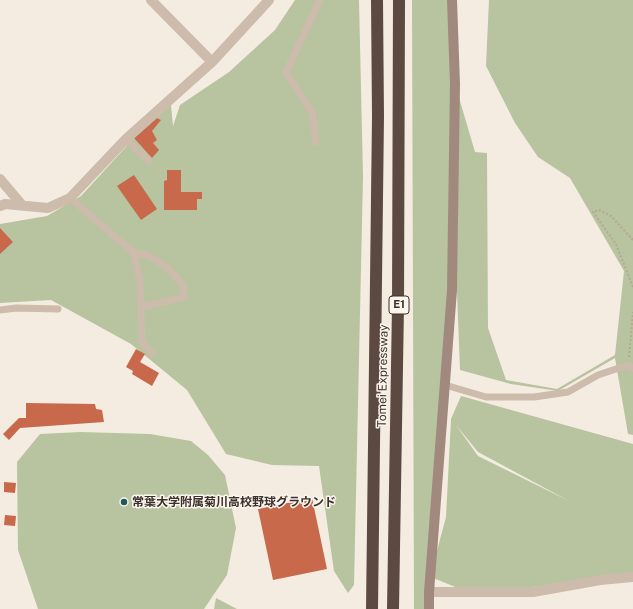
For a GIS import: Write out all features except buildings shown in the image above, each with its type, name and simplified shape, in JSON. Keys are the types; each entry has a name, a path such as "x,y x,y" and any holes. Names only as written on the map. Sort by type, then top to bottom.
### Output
{"highway":[{"name":"Tomei Expressway","path":"372,609 378,116 377,0"},
{"name":"Tomei Expressway","path":"393,609 398,306 399,0"}],"street":[{"path":"151,0 212,62"},
{"path":"0,206 5,204 48,208 70,198 126,139 212,62 269,0"},
{"path":"429,609 429,592 452,290 455,84 452,0"},
{"path":"0,179 22,205"},
{"path":"429,592 533,592 600,580 633,577"}],"lane":[{"path":"316,142 312,112 286,72 320,0"},
{"path":"126,139 148,161"},
{"path":"70,198 133,252 149,256 161,263 170,270 183,285 184,297 141,307"},
{"path":"133,252 140,280 142,342 152,353"},
{"path":"0,310 16,308 58,309"},
{"path":"445,385 486,397 534,398 568,392 598,374 631,367"}],"path":[{"path":"633,240 611,216 599,210 593,212 616,244 633,287"},
{"path":"631,367 633,312"}],"green space":[{"path":"295,0 359,0 363,177 354,585 348,593 334,571 319,466 272,465 226,454 187,390 131,344 51,300 0,303 0,224 47,216 81,196 134,138 171,105 173,126 180,105 229,72 275,30"},
{"path":"412,0 452,0 455,84 475,152 487,153 488,328 506,380 557,389 615,355 624,271 570,178 538,157 515,123 486,66 489,0 633,0 633,435 628,434 615,358 558,391 511,384 460,370 453,190 434,562 446,517 451,419 461,396 633,444 633,579 468,592 433,578 432,609 414,609","holes":["456,425 478,452 569,501 478,456"]},
{"name":"常葉大学附属菊川高校野球グラウンド","path":"80,432 150,434 191,441 208,455 225,475 236,528 227,575 204,609 38,609 18,550 17,462 40,434"},
{"path":"216,598 237,609 214,609"}],"place":[{"name":"常葉大学附属菊川高校野球グラウンド","path":"124,502"}]}
